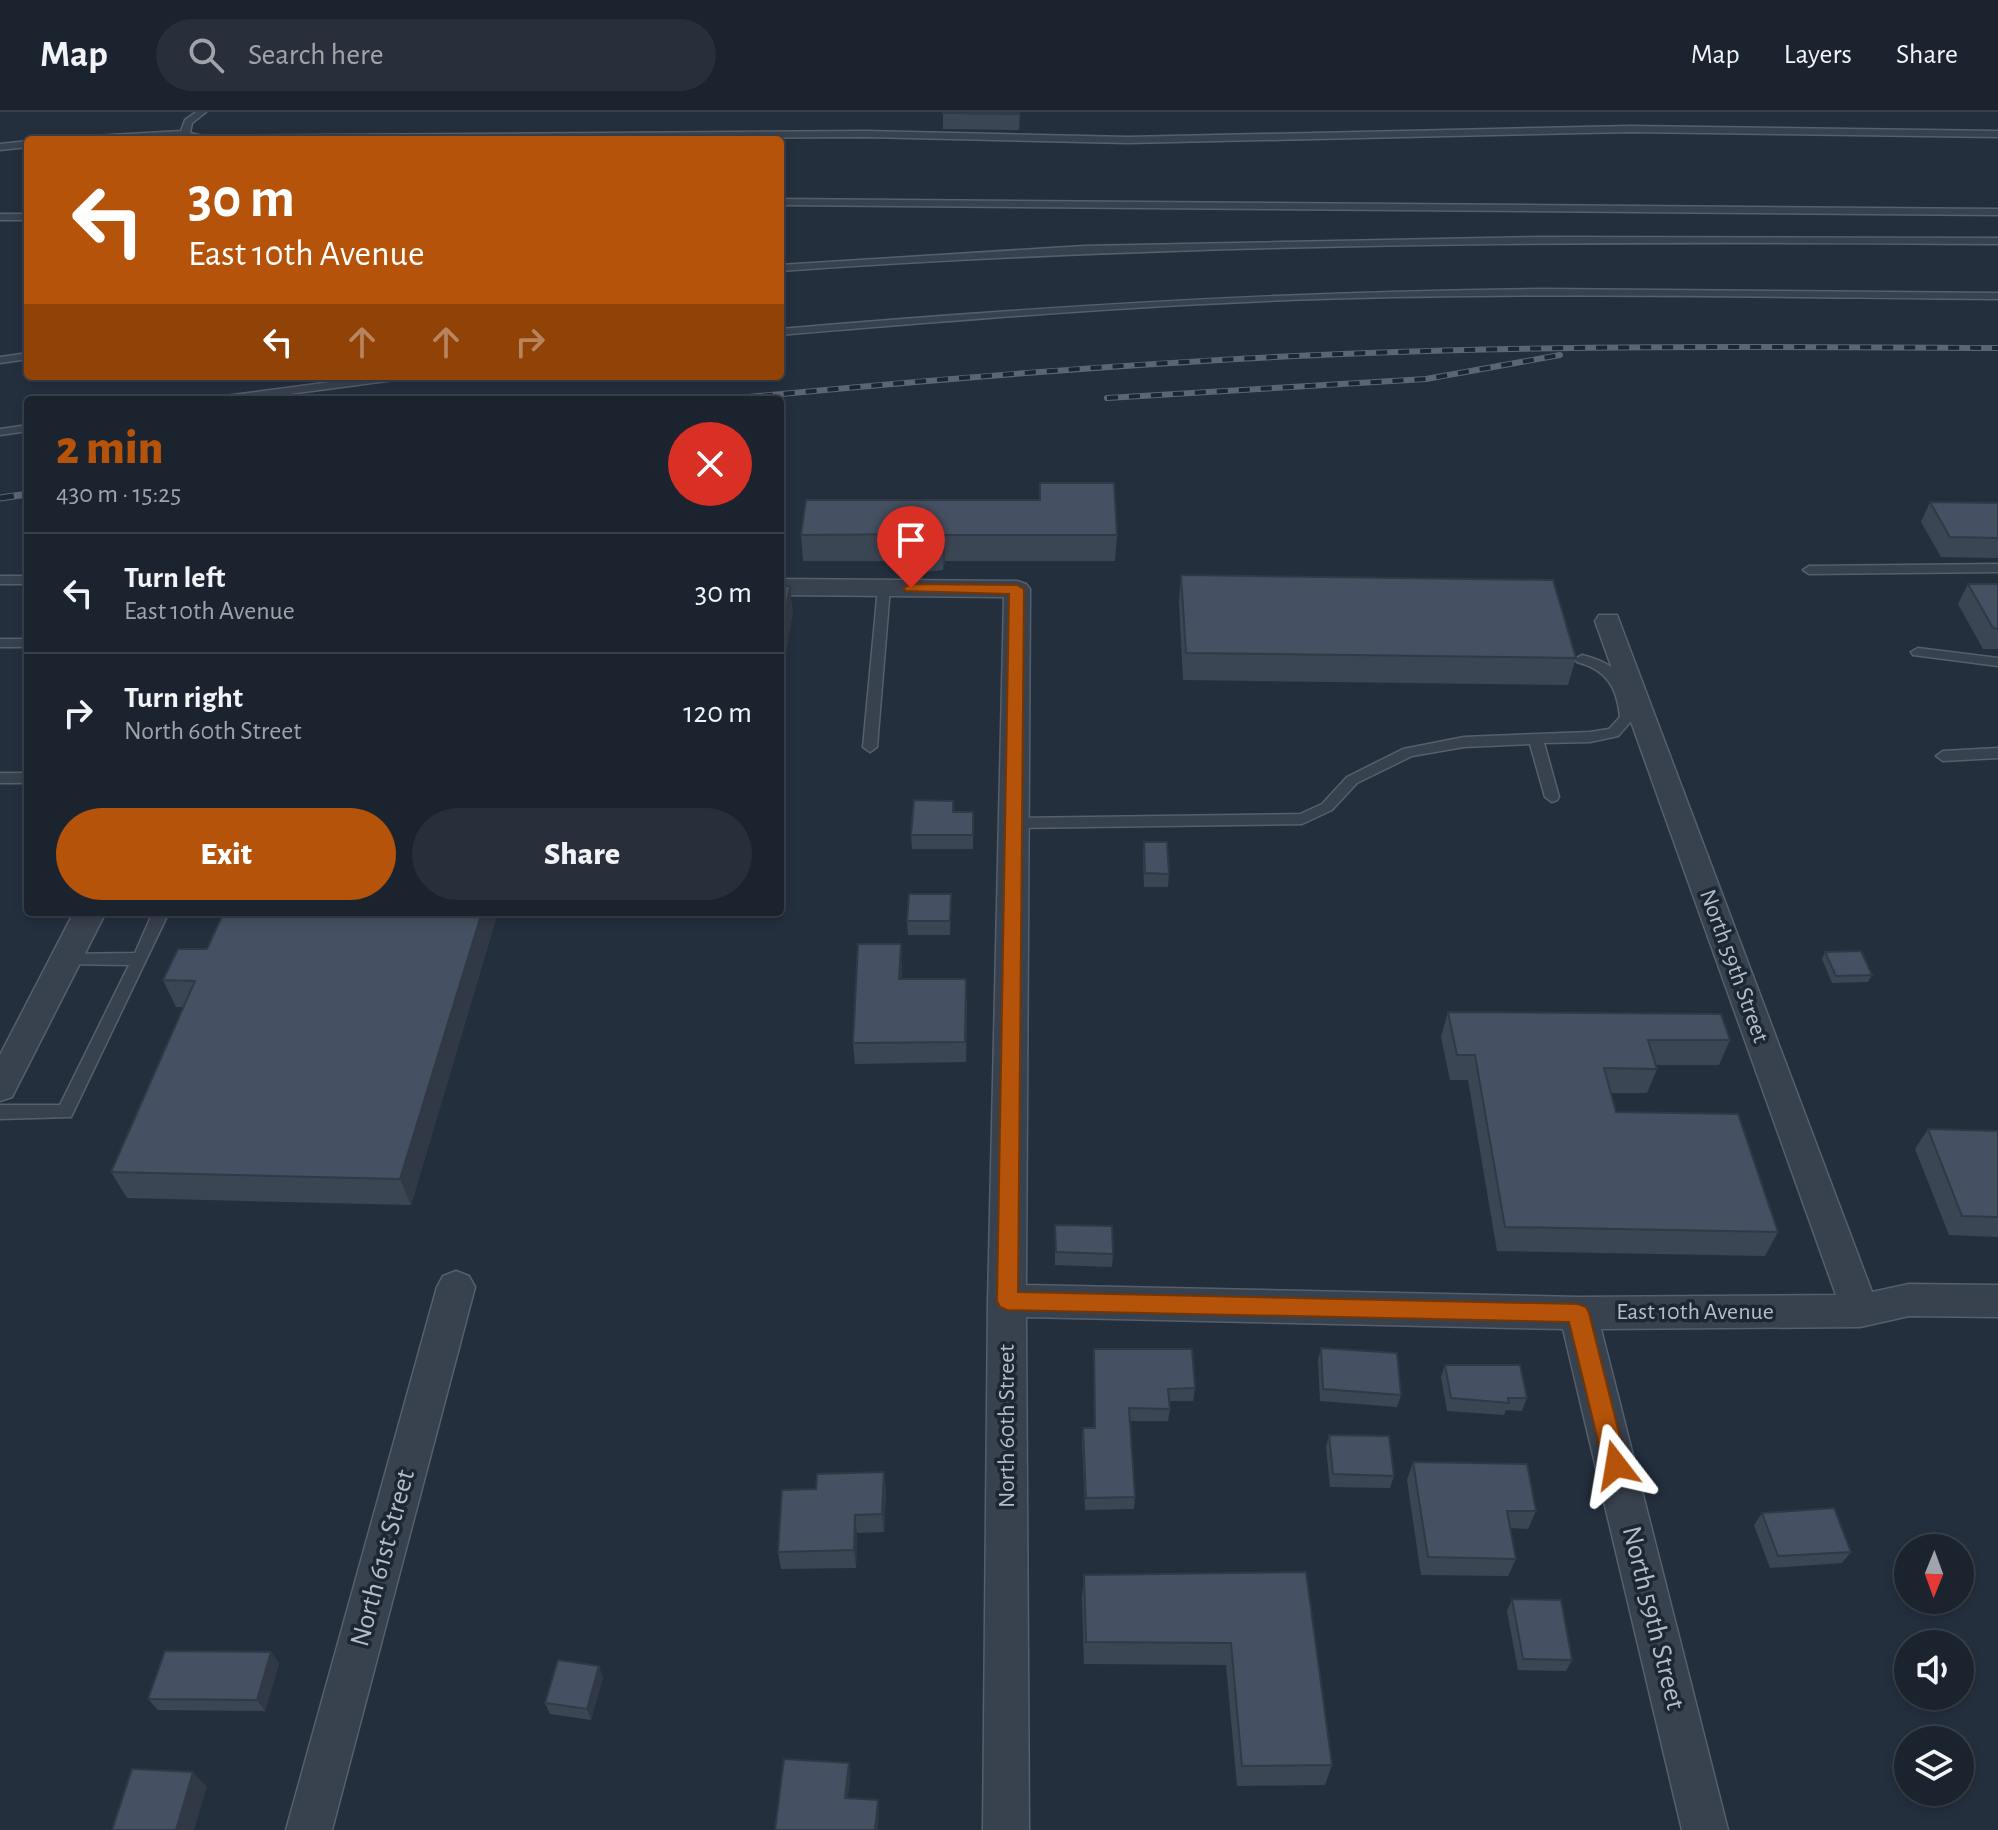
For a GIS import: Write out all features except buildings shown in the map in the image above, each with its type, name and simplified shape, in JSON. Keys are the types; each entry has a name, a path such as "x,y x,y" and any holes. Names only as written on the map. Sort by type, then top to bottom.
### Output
{"street":[{"path":"784,587 884,588"},
{"name":"North 60th Street","path":"884,588 1017,589 1007,1301 1006,1830"},
{"name":"North 59th Street","path":"1608,621 1860,1311"},
{"path":"0,1088 88,916"},
{"name":"North 61st Street","path":"309,1830 456,1287"},
{"name":"East 10th Avenue","path":"1007,1301 1578,1313 1860,1311 1909,1300 1998,1301"},
{"name":"North 59th Street","path":"1578,1313 1705,1830"}],"lane":[{"path":"185,134 188,122 202,112"},
{"path":"329,136 866,134 1128,140 1634,125 1998,134"},
{"path":"149,136 192,136"},
{"path":"0,147 24,144"},
{"path":"784,202 1998,212"},
{"path":"0,217 24,217"},
{"path":"784,268 913,257 1254,242 1544,238 1998,241"},
{"path":"784,332 1027,312 1388,294 1597,292 1998,296"},
{"path":"0,360 24,357"},
{"path":"249,396 371,380"},
{"path":"0,432 24,429"},
{"path":"1809,570 1998,568"},
{"path":"0,580 24,580"},
{"path":"870,747 884,588"},
{"path":"0,643 24,643"},
{"path":"1918,652 1998,662"},
{"path":"1014,823 1302,819 1327,807 1352,780 1408,752 1464,742 1590,737 1613,733 1627,718 1622,684 1607,670 1582,659"},
{"path":"1536,739 1552,797"},
{"path":"1943,756 1998,753"},
{"path":"0,778 24,778"},
{"path":"0,1112 65,1112 159,916"},
{"path":"66,958 140,959"}],"railway":[{"path":"761,396 1042,372 1367,353 1604,348 1998,348"},
{"path":"1107,398 1426,379 1560,355"},
{"path":"0,498 24,495"}],"route":[{"path":"911,588 1017,589 1007,1301 1578,1313 1616,1465"}]}
